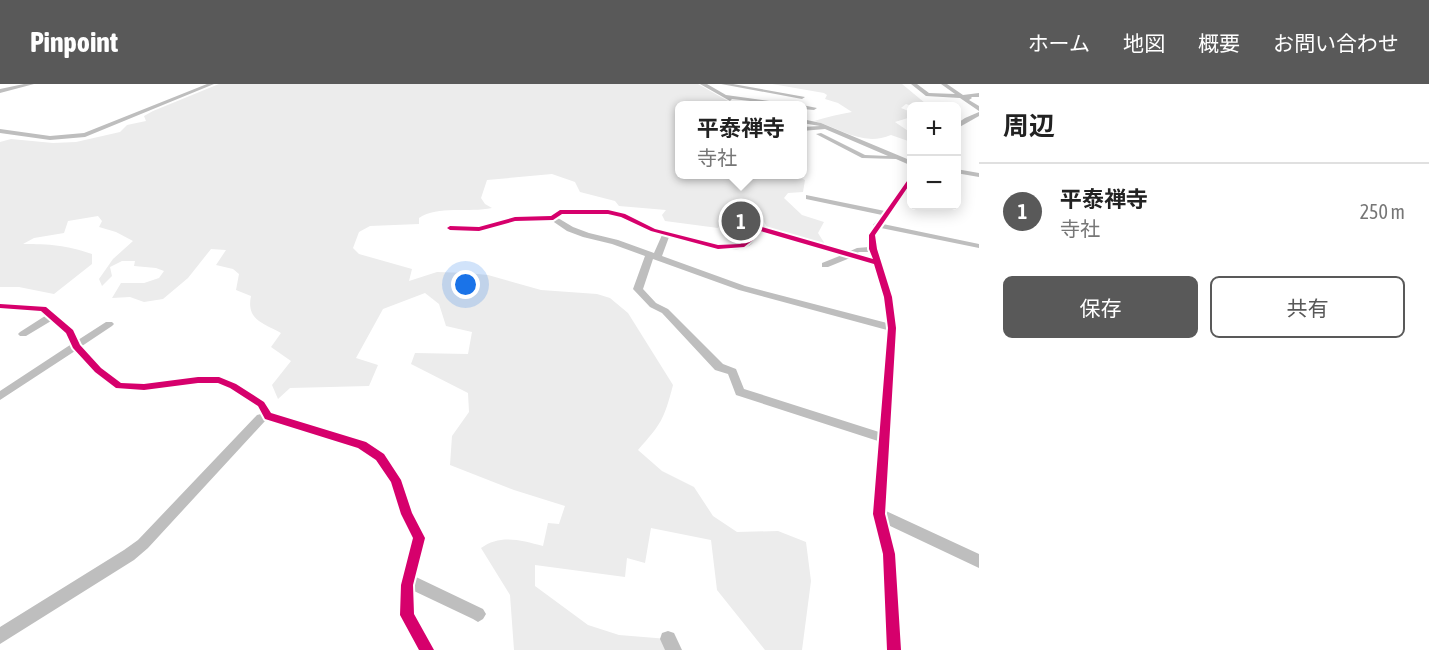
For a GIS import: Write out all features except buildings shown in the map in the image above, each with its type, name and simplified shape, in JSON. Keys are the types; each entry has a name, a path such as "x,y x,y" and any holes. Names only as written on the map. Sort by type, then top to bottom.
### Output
{"street":[{"path":"0,91 31,84"},
{"path":"0,131 50,138 85,135 211,84"},
{"path":"703,84 735,101"},
{"path":"724,84 802,97"},
{"path":"914,84 928,95 961,96"},
{"path":"944,84 979,109"},
{"path":"789,95 792,101"},
{"path":"970,103 972,100 965,95 979,95"},
{"path":"724,96 763,101"},
{"path":"961,124 979,114"},
{"path":"807,122 826,128 907,162"},
{"path":"807,129 826,128"},
{"path":"819,134 864,157 898,158"},
{"path":"961,172 979,175"},
{"path":"894,650 889,554 879,514 892,328 888,297 873,249 872,235 907,183"},
{"path":"809,197 885,213"},
{"path":"553,218 560,212 616,212 666,234 718,247 748,243 754,228 878,263"},
{"path":"450,228 479,229 515,219 553,218 570,229 586,235 615,242 742,288 892,328"},
{"path":"877,225 979,246"},
{"path":"666,234 638,289 653,305 665,311 719,367 732,372 740,393 885,439"},
{"path":"825,265 863,249 873,249"},
{"path":"0,306 43,309 70,332 76,346 98,370 118,386 144,387 198,380 219,380 261,404 268,416"},
{"path":"23,334 51,316"},
{"path":"0,396 110,324"},
{"path":"0,636 129,555 165,521 261,418 268,416 362,445 380,457 396,480 407,514 419,538 408,580 407,615 427,650"},
{"path":"879,514 979,561"},
{"path":"408,580 478,614"}],"shaded area":[{"path":"219,84 698,84 728,101 675,101 675,179 803,179 805,180 803,192 788,193 784,198 802,215 824,222 818,233 825,244 769,230 764,222 743,213 718,221 721,223 718,228 665,221 662,215 666,210 619,206 615,201 580,192 575,182 552,174 487,180 481,198 492,208 444,210 419,218 419,224 370,226 359,232 353,248 359,254 412,269 409,281 437,272 488,275 541,290 597,294 610,298 628,313 673,385 661,421 638,450 662,471 694,487 713,516 737,532 778,531 806,542 811,581 802,650 765,650 717,590 711,540 651,528 645,563 627,558 625,577 535,565 535,586 588,625 619,635 668,639 671,650 514,650 510,595 481,548 496,541 511,539 543,546 548,523 559,524 565,506 514,490 450,465 452,436 469,412 468,393 411,364 415,353 468,354 472,332 446,326 439,304 425,293 383,309 356,358 378,365 369,386 290,388 278,399 272,385 291,361 271,347 281,333 257,320 251,310 251,296 236,290 239,274 233,269 216,265 226,250 211,249 188,278 163,299 144,302 130,297 112,298 121,283 144,283 159,278 164,271 134,266 135,261 122,261 110,267 112,276 102,286 99,279 113,259 133,241 116,232 99,227 102,221 98,216 68,221 64,233 34,238 23,244 58,246 92,254 92,264 54,294 19,287 0,287 0,142 11,139 53,143 76,142 120,132 127,125 146,121 144,116"},
{"path":"772,84 902,84 924,102 907,102 901,108 907,110 907,118 895,122 907,130 907,141 891,135 871,139 861,138 814,121 852,112 838,103 825,99 827,95"}],"cycle path":[{"path":"894,650 889,554 879,514 892,328 888,297 873,249 872,235 907,183"},
{"path":"450,228 479,229 515,219 553,218 560,212 608,212 623,215 653,230 718,247 742,246 751,239 755,227 878,263"},
{"path":"0,306 43,309 70,332 76,346 98,370 119,386 144,387 198,380 219,380 261,404 268,416 362,445 380,457 396,480 407,514 419,538 407,585 407,615 427,650"}],"place":[{"name":"平泰禅寺","path":"741,221"}]}
